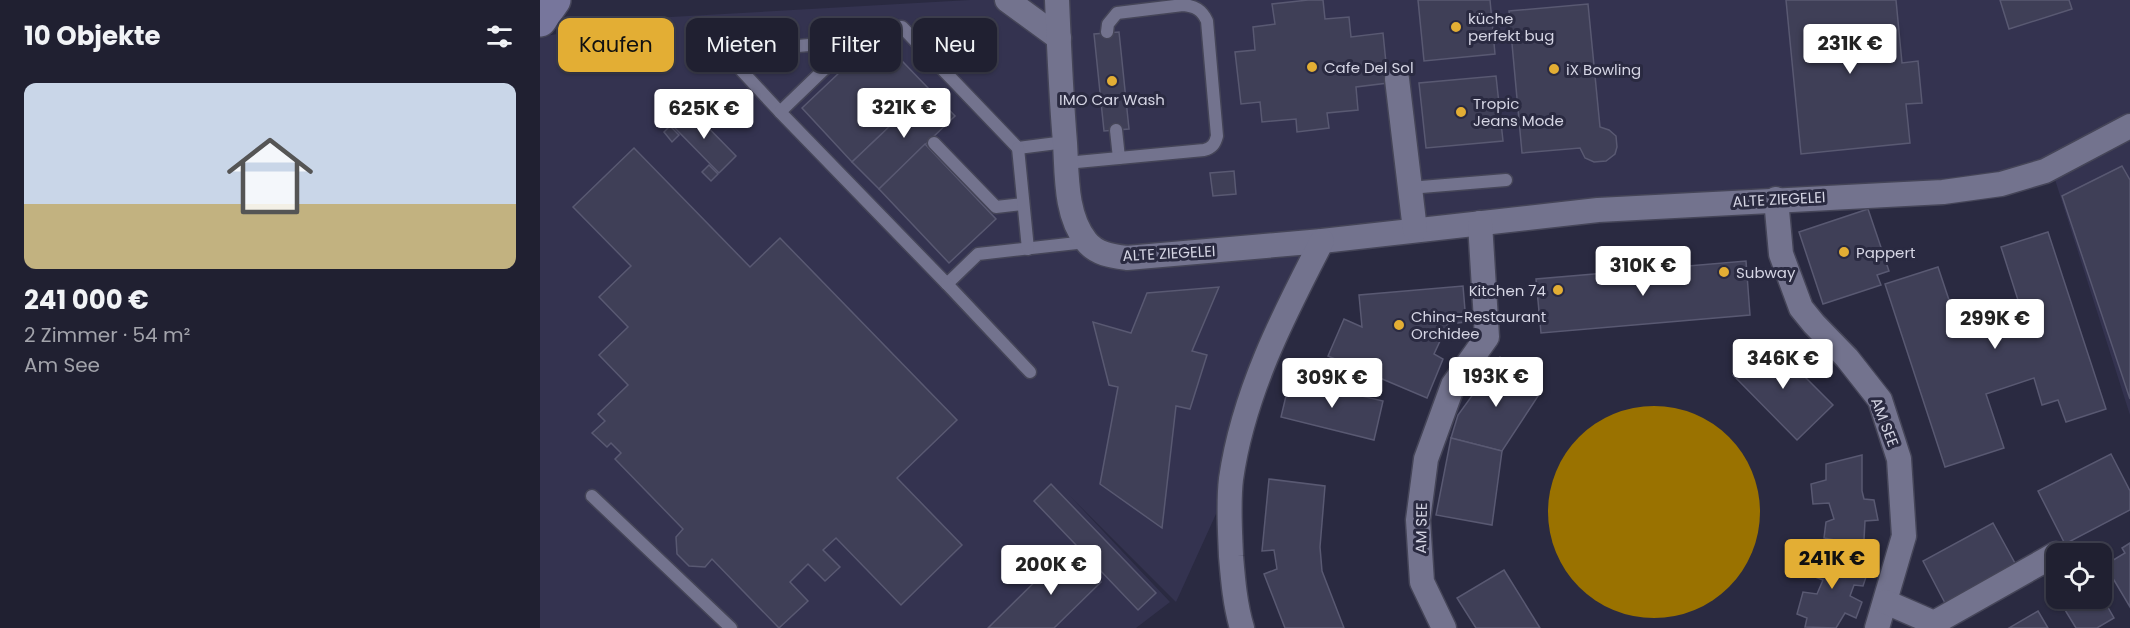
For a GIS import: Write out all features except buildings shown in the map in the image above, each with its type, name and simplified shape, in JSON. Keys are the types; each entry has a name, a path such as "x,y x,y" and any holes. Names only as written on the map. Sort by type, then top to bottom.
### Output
{"main road":[{"path":"540,20 554,0"}],"street":[{"path":"1007,0 1059,38"},
{"path":"1057,0 1070,200 1075,221 1086,242"},
{"path":"1397,80 1415,230"},
{"name":"ALTE ZIEGELEI","path":"1086,242 1102,254 1127,258 1322,241 1598,210 1943,192 2001,184 2045,171 2130,126"},
{"name":"AM SEE","path":"1776,199 1780,254 1801,308 1847,358 1880,400 1899,459 1904,536 1877,628"},
{"name":"AM SEE","path":"1444,628 1422,582 1418,520 1426,459 1453,385 1487,337 1480,223"},
{"path":"1242,628 1233,574 1229,518 1231,481 1238,442 1259,374 1289,304 1322,241"},
{"path":"1886,602 1934,623 2046,560"}],"lane":[{"path":"1018,148 1119,158 1204,150 1213,145 1217,135 1207,21 1199,10 1192,5 1183,5 1117,13 1108,24 1107,32"},
{"path":"901,27 1018,148 1028,249"},
{"path":"810,45 752,51 744,56 741,62 742,71 1030,372"},
{"path":"780,111 821,72"},
{"path":"1116,130 1119,158"},
{"path":"934,144 996,207 1023,204"},
{"path":"1409,188 1506,180"},
{"path":"947,284 978,254 1086,242"},
{"path":"592,496 731,628"}],"shaded area":[{"path":"970,0 2130,0 2130,415 2051,167 1776,199 1322,241 1231,481 1176,602 1069,495 1170,602 1136,628 540,628 540,37 558,34 558,72 674,72 674,18 653,18"},
{"path":"1644,406 1664,406 1685,410 1704,418 1729,437 1742,453 1752,471 1758,491 1760,512 1758,533 1752,553 1742,571 1729,587 1704,606 1685,614 1664,618 1644,618 1623,614 1604,606 1572,579 1560,562 1552,543 1548,522 1548,502 1552,481 1560,462 1587,430 1604,418 1623,410"}],"place":[{"name":"küche perfekt bug","path":"1456,27"},
{"name":"Cafe Del Sol","path":"1312,67"},
{"name":"iX Bowling","path":"1554,69"},
{"name":"IMO Car Wash","path":"1112,81"},
{"name":"Tropic Jeans Mode","path":"1461,112"},
{"name":"Pappert","path":"1844,252"},
{"name":"Subway","path":"1724,272"},
{"name":"Kitchen 74","path":"1558,290"},
{"name":"China-Restaurant Orchidee","path":"1399,325"}]}
